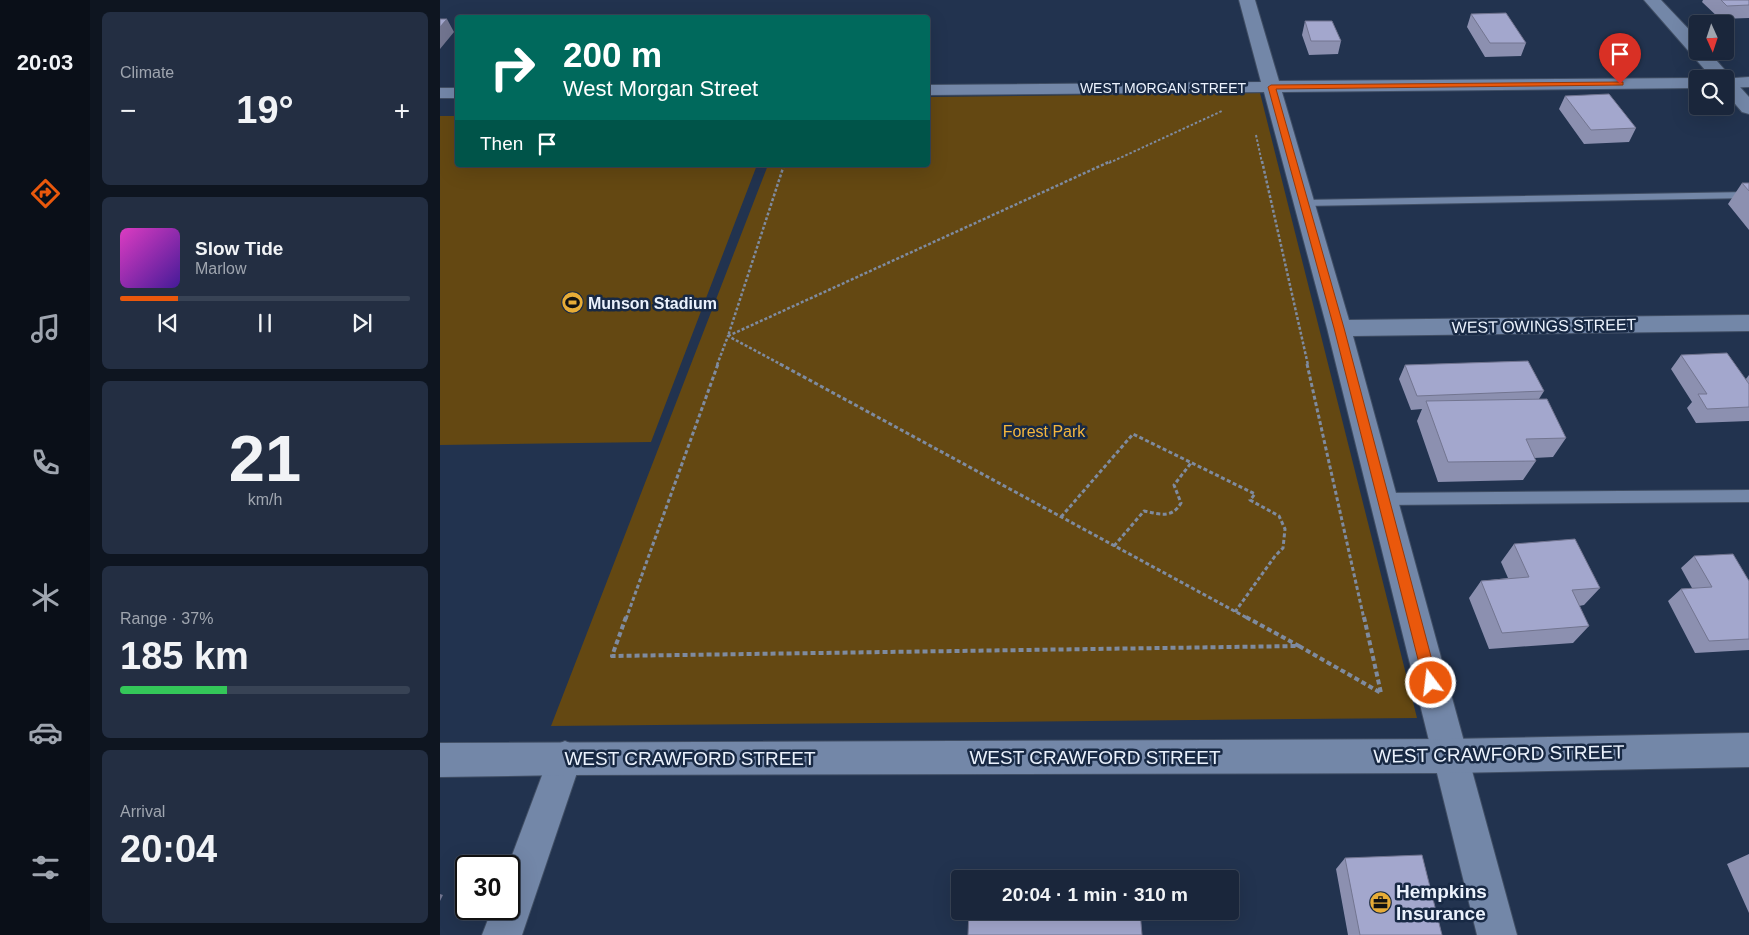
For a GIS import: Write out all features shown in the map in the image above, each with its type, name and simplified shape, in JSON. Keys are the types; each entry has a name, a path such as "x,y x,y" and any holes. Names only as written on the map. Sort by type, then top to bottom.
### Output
{"street":[{"path":"1247,0 1339,328 1498,935"},
{"path":"1652,0 1689,41"},
{"path":"1706,60 1715,70"},
{"path":"1734,81 1749,82"},
{"name":"WEST MORGAN STREET","path":"930,90 1689,83"},
{"path":"1734,91 1749,108"},
{"path":"440,94 455,93"},
{"name":"WEST OWINGS STREET","path":"1339,328 1749,323"},
{"name":"WEST CRAWFORD STREET","path":"440,760 565,758 1450,756 1749,750"},
{"path":"502,935 565,758"}],"lane":[{"path":"1303,203 1749,195"},
{"path":"1383,499 1749,496"}],"path":[{"path":"728,336 1230,107"},
{"path":"728,336 1299,646 1381,693 1254,128"},
{"path":"783,167 728,336 612,656 1299,646"},
{"path":"1061,517 1133,434 1254,494 1250,500 1279,516 1285,529 1283,548 1274,556 1236,612"},
{"path":"1114,546 1144,512 1171,514 1177,510 1181,503 1176,495 1174,485 1191,463"}],"green space":[{"name":"Forest Park","path":"1260,93 1417,718 551,726 767,167 930,167 930,97"},
{"name":"Munson Stadium","path":"440,116 455,116 455,167 756,167 651,442 440,445"}],"building":[{"path":"1721,0 1749,0 1749,5 1727,6"},
{"path":"1506,13 1526,43 1490,43 1471,14"},
{"path":"440,19 447,19 440,27"},
{"path":"1305,21 1332,21 1341,41 1311,41"},
{"path":"1609,94 1636,128 1591,130 1565,96"},
{"path":"1742,183 1749,183 1749,191"},
{"path":"1727,353 1749,384 1749,407 1707,409 1698,394 1707,394 1681,355"},
{"path":"1528,361 1544,391 1417,396 1405,365"},
{"path":"1547,399 1566,438 1526,439 1536,461 1448,462 1426,401"},
{"path":"1575,539 1600,588 1572,590 1589,626 1502,633 1481,581 1529,577 1514,544"},
{"path":"1733,554 1749,581 1749,639 1709,641 1681,589 1712,587 1694,556"},
{"name":"Hempkins Insurance","path":"1422,855 1442,935 1360,935 1345,858"},
{"path":"969,920 1141,920 1142,935 968,935"}],"place":[{"name":"Munson Stadium","path":"572,303"},
{"name":"Hempkins Insurance","path":"1380,902"}],"route":[{"path":"1431,683 1339,328 1271,87 1620,84"}]}
